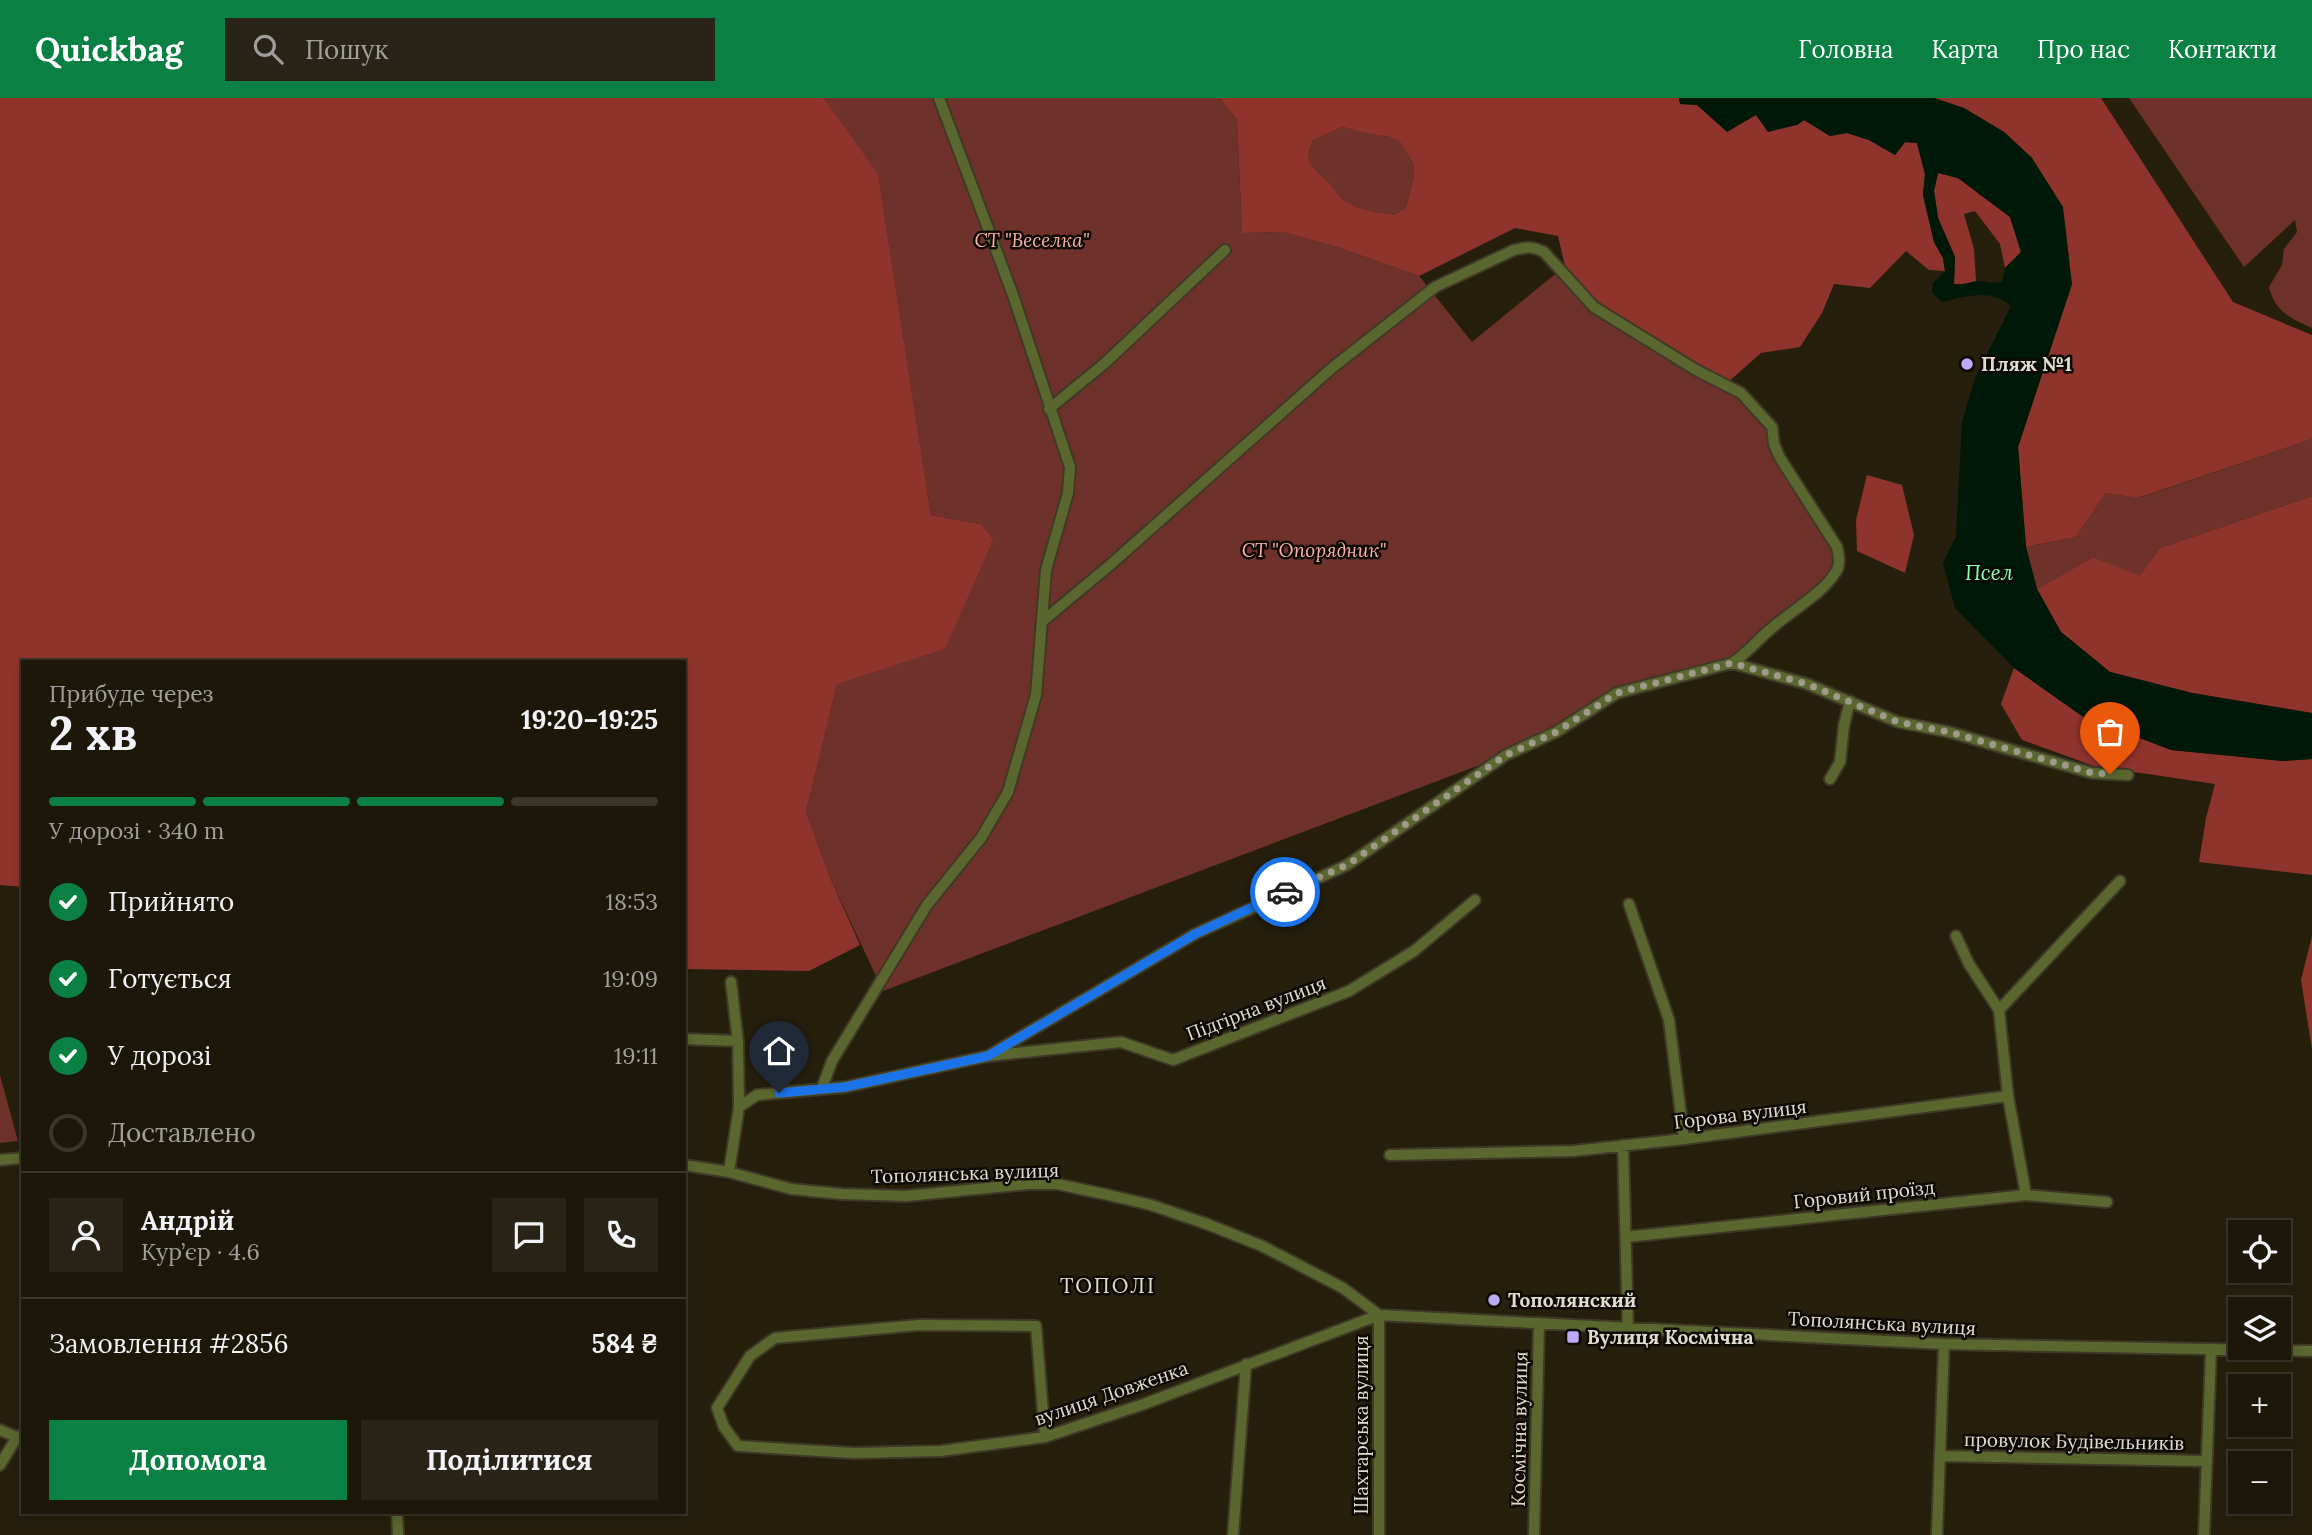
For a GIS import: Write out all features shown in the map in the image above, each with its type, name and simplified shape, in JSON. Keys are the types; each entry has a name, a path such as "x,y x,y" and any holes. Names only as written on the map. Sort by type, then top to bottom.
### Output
{"street":[{"path":"822,1088 832,1061 927,905 981,838 1008,792 1036,695 1046,570 1068,492 1070,467 1013,295 939,98"},
{"path":"988,1056 1195,934 1347,865 1506,755 1556,732 1617,693 1732,663 1747,653 1835,575 1838,567 1837,547 1780,458 1774,444 1772,428 1741,393 1696,370 1594,307 1544,252 1534,247 1514,250 1435,287 1332,368 1044,620"},
{"path":"1049,409 1105,363 1225,250"},
{"path":"1732,663 1807,684 1898,722 1949,732 2092,773 2129,775"},
{"path":"1830,779 1840,762 1850,701"},
{"path":"1999,1010 2120,881"},
{"name":"Підгірна вулиця","path":"739,1108 757,1095 845,1087 988,1056 1121,1042 1173,1060 1349,991 1415,951 1475,900"},
{"path":"1629,904 1669,1020 1684,1139"},
{"path":"1956,936 1969,964 1999,1010 2008,1096 2026,1195"},
{"path":"729,1172 739,1108 738,1041 731,982"},
{"path":"686,1039 738,1041"},
{"name":"Горова вулиця","path":"1390,1156 1573,1151 2008,1096"},
{"path":"1623,1145 1628,1328"},
{"path":"0,1160 21,1158"},
{"name":"Тополянська вулиця","path":"686,1165 729,1172 791,1189 842,1194 906,1196 1028,1184 1057,1184 1104,1194 1163,1209 1262,1246 1343,1288 1379,1315 1944,1344 2312,1351"},
{"name":"Горовий проїзд","path":"1626,1237 2026,1195 2107,1202"},
{"name":"вулиця Довженка","path":"1045,1437 1036,1326 919,1325 775,1338 750,1356 717,1408 724,1427 738,1447 854,1453 941,1451 1045,1437 1144,1404 1379,1315"},
{"name":"Шахтарська вулиця","path":"1379,1315 1379,1535"},
{"name":"Космічна вулиця","path":"1534,1535 1539,1323"},
{"name":"провулок Будівельників","path":"1937,1535 1944,1344"},
{"path":"2204,1535 2211,1350"},
{"path":"1233,1535 1246,1364"},
{"path":"0,1430 20,1436 0,1465"},
{"name":"провулок Будівельників","path":"1940,1456 2207,1461"},
{"path":"397,1514 398,1535"}],"green space":[{"name":"СТ \"Опорядник\"","path":"824,98 1220,98 1237,120 1242,233 1282,232 1337,247 1419,276 1472,342 1565,266 1579,285 1726,384 1772,427 1774,444 1837,547 1838,567 1747,653 1617,693 1506,755 883,991 831,880 806,812 837,683 945,649 981,524 931,515 878,175"},
{"path":"2129,98 2312,98 2312,328 2284,313 2275,302 2269,287 2282,265 2284,249 2297,232 2295,220 2244,267"},
{"path":"1343,127 1390,137 1400,142 1414,165 1406,207 1395,215 1364,210 1346,203 1312,166 1309,156 1313,140"},
{"path":"2312,439 2312,496 2160,548 2140,577 2093,557 2037,589 2026,547 2076,537 2106,493 2139,498"},
{"path":"0,1075 18,1141 0,1143"}],"shaded area":[{"path":"0,98 824,98 878,174 931,515 981,524 993,540 945,649 837,684 806,812 831,880 860,945 809,971 686,969 686,660 21,660 21,887 0,885"},
{"path":"1220,98 1679,98 1680,104 1697,105 1712,117 1757,115 1797,125 1804,120 1830,136 1847,133 1869,140 1895,155 1905,142 1917,143 1925,174 1923,195 1934,242 1943,258 1945,271 1929,270 1906,251 1870,288 1834,284 1822,313 1800,347 1761,353 1726,384 1649,350 1579,285 1565,266 1558,236 1515,228 1419,276 1337,247 1282,232 1242,233 1237,120","holes":["1343,127 1390,137 1400,142 1414,165 1406,207 1395,215 1364,209 1344,201 1310,161 1313,140"]},
{"path":"1934,98 2101,98 2233,302 2312,335 2312,439 2138,498 2106,493 2076,537 2026,547 2018,447 2072,284 2032,158 2004,132 1964,108"},
{"path":"1938,173 1958,178 2010,217 2021,252 2005,268 2000,244 1975,211 1964,214 1974,249 1976,281 1968,285 1954,284 1955,257 1938,218 1934,191"},
{"path":"1867,475 1902,485 1914,535 1905,573 1857,551 1856,520"},
{"path":"2312,496 2312,713 2192,693 2110,672 2061,632 2037,589 2093,557 2140,576 2160,548"},
{"path":"2014,668 2082,716 2171,750 2283,761 2312,759 2312,875 2199,862 2215,784 2094,766 2022,740 2001,704"},
{"path":"2312,936 2312,1049 2301,980"}],"water":[{"name":"Псел","path":"1679,98 1934,98 1964,108 2004,132 2032,158 2063,207 2072,284 2018,447 2026,547 2037,589 2061,632 2110,672 2192,693 2312,713 2312,759 2283,761 2171,750 2082,716 2014,668 1955,608 1943,563 1956,536 1962,422 1975,378 2011,306 2003,300 1987,295 1942,302 1932,293 1933,283 1945,271 1943,258 1934,242 1923,195 1925,174 1917,143 1905,142 1895,155 1869,140 1847,133 1830,136 1804,120 1797,125 1768,132 1756,115 1727,132 1697,105 1680,104","holes":["1938,173 1958,178 2010,217 2021,252 2005,268 2002,282 1954,284 1955,257 1938,218 1934,191"]}],"way so far":[{"path":"1285,892 1347,865 1506,755 1556,732 1617,693 1732,663 1807,684 1898,722 1949,732 2092,773 2110,774"}],"place":[{"name":"Пляж №1","path":"1967,364"},
{"name":"Тополянский","path":"1494,1300"},
{"name":"Вулиця Космічна","path":"1573,1337"}],"district":[{"name":"ТОПОЛІ","path":"1108,1286"}],"route":[{"path":"779,1093 845,1087 988,1056 1195,934 1285,892"}],"park label":[{"name":"СТ \"Веселка\"","path":"1032,240"}]}
